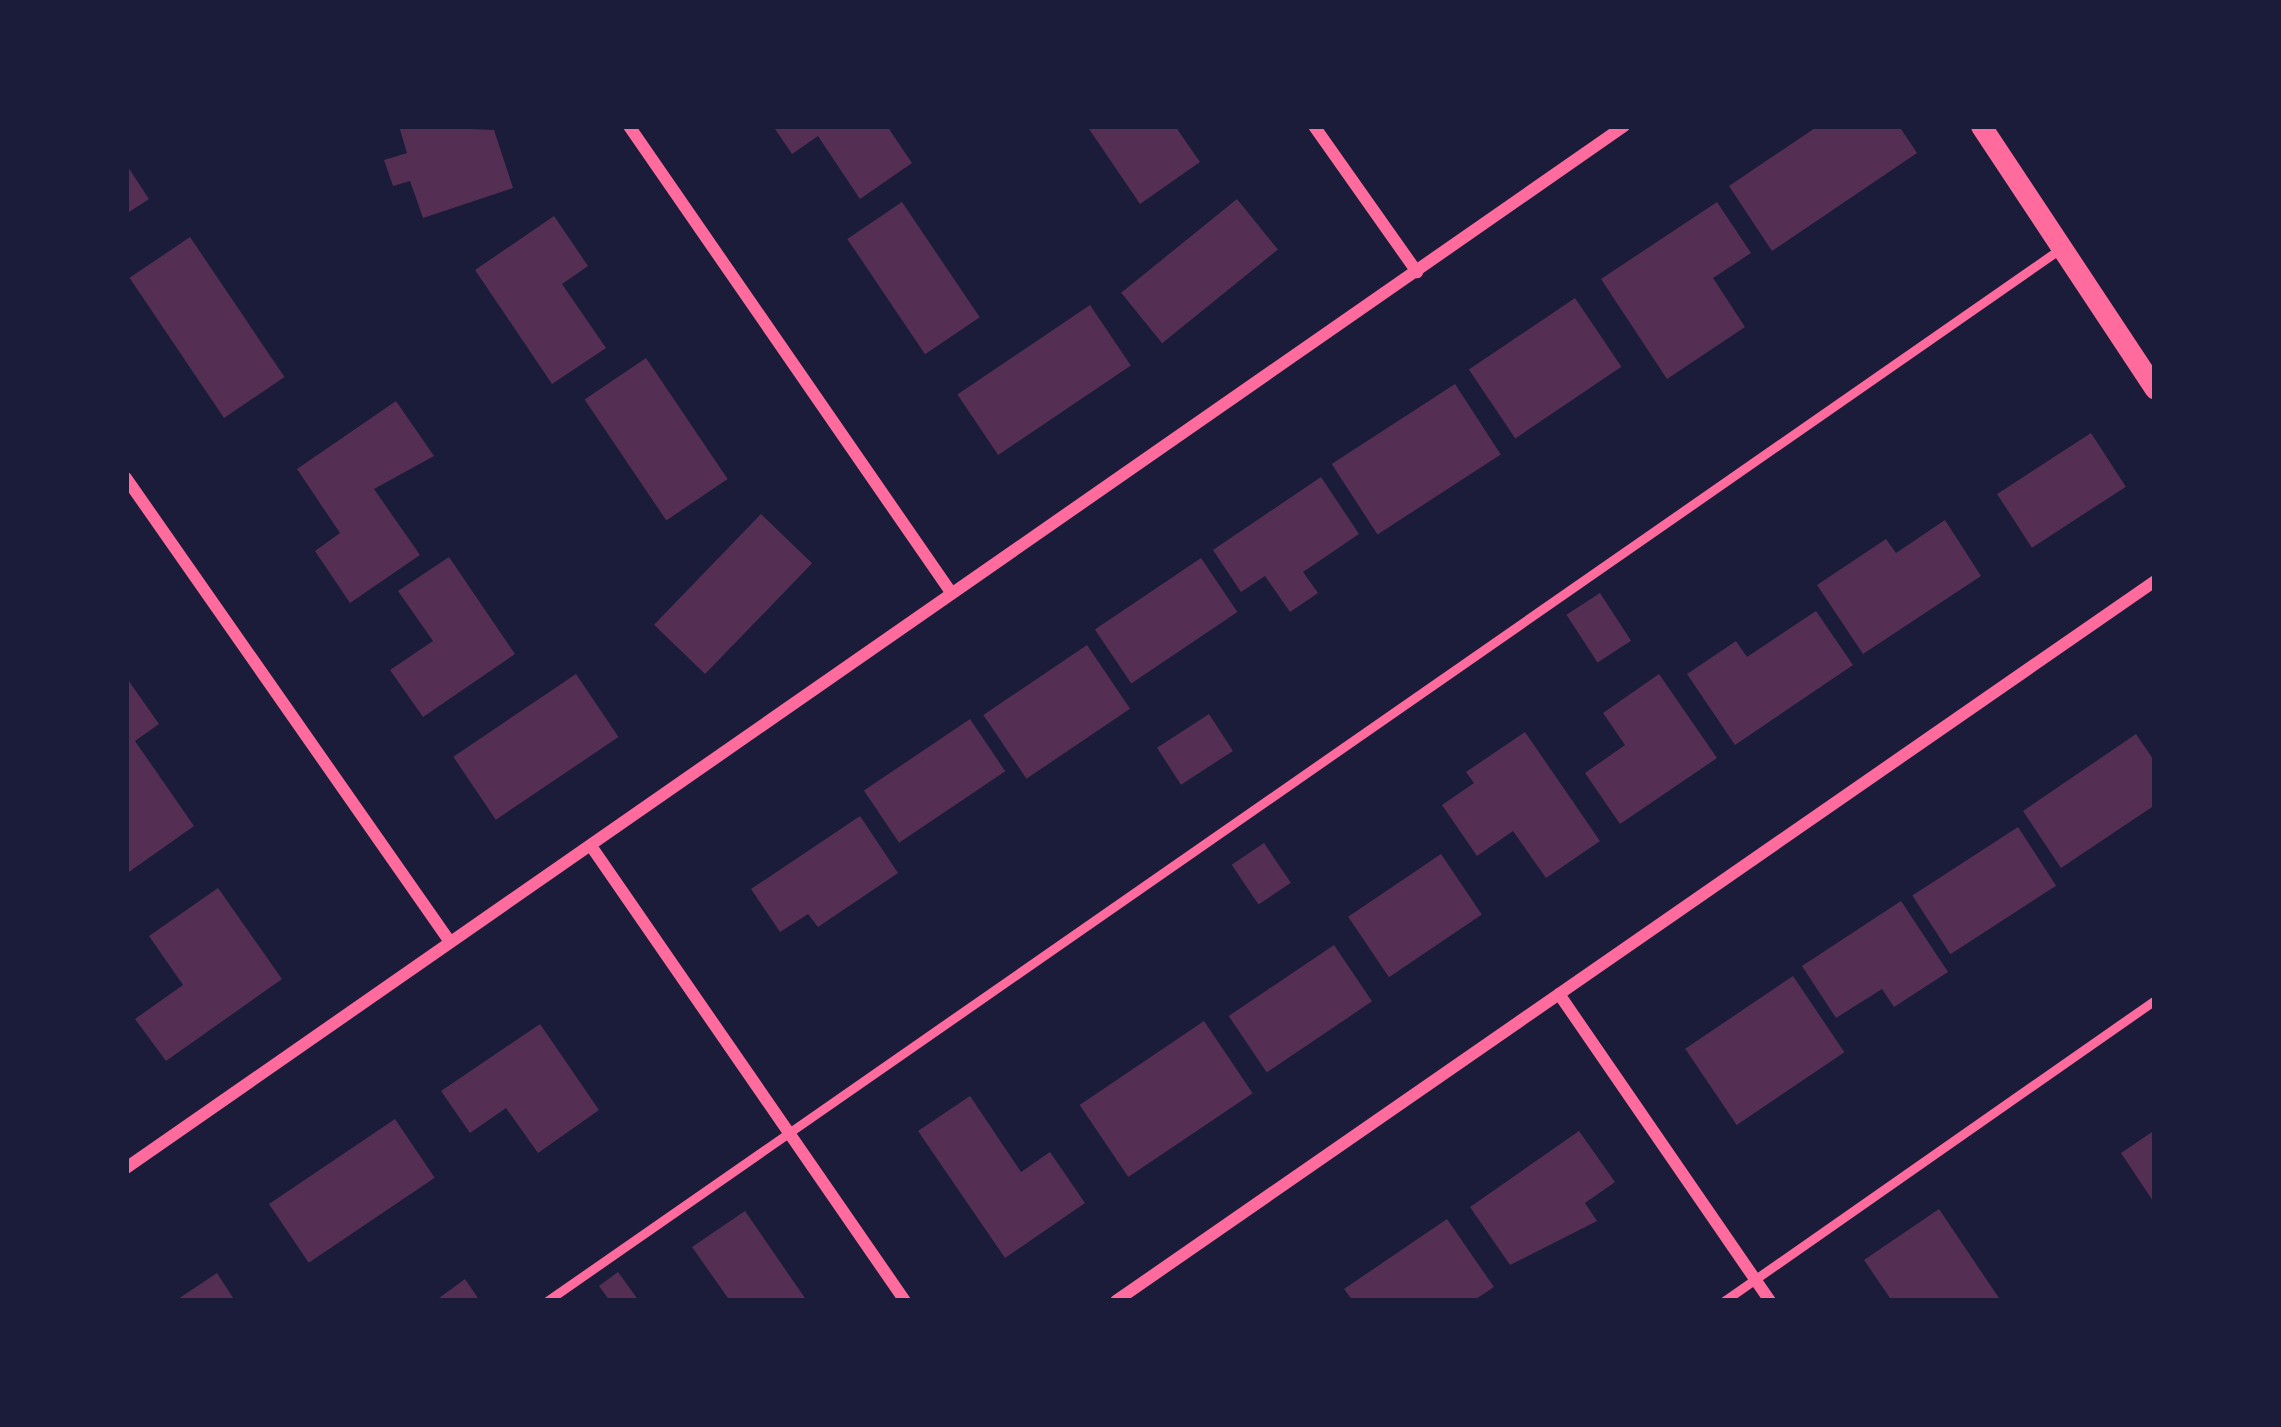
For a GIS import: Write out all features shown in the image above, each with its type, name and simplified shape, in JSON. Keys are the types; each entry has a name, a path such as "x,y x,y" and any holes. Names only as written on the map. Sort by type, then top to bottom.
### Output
{"street":[{"path":"629,126 950,591"},
{"path":"1314,126 1417,272"},
{"path":"126,1168 448,939 591,846 950,591 1624,126"},
{"path":"1981,126 2155,389"},
{"path":"126,478 448,939"},
{"path":"1116,1301 2155,581"},
{"path":"591,846 905,1301"},
{"path":"1559,994 1770,1301"}],"lane":[{"path":"548,1301 2062,248"},
{"path":"1724,1301 2155,1000"}],"building":[{"path":"399,126 494,130 513,188 423,218 410,181 393,186 384,160 407,153"},
{"path":"773,126 887,126 912,163 860,199 818,136 792,154"},
{"path":"1087,126 1175,126 1200,162 1140,204"},
{"path":"1818,126 1899,126 1917,153 1772,251 1729,186"},
{"path":"126,164 149,199 126,214"},
{"path":"1237,199 1278,250 1162,343 1121,293"},
{"path":"902,202 980,317 925,354 847,239"},
{"path":"1717,202 1751,253 1713,278 1745,327 1667,379 1601,279"},
{"path":"554,216 588,266 562,284 606,348 552,384 475,270"},
{"path":"190,237 285,377 224,418 129,278"},
{"path":"1575,298 1621,367 1515,438 1469,370"},
{"path":"1090,305 1131,366 998,455 957,394"},
{"path":"646,358 728,479 666,520 585,399"},
{"path":"1455,384 1501,454 1377,535 1332,464"},
{"path":"396,401 434,456 374,489 420,555 350,603 315,551 340,533 297,469"},
{"path":"2091,433 2126,487 2032,548 1997,494"},
{"path":"1321,477 1359,534 1303,572 1318,593 1290,612 1265,576 1241,592 1213,550"},
{"path":"761,514 812,563 705,674 654,625"},
{"path":"1945,520 1981,576 1863,654 1817,585 1886,539 1896,553"},
{"path":"449,557 515,654 423,717 390,670 433,641 398,591"},
{"path":"1201,558 1237,612 1131,683 1095,630"},
{"path":"1600,593 1631,641 1597,663 1566,615"},
{"path":"1816,611 1853,665 1735,745 1687,674 1736,641 1747,657"},
{"path":"1087,645 1130,709 1026,779 983,715"},
{"path":"576,674 618,737 496,820 453,757"},
{"path":"1659,674 1717,758 1620,824 1585,773 1625,745 1603,713"},
{"path":"126,677 159,724 135,741 194,826 126,874"},
{"path":"1209,714 1233,751 1181,785 1157,748"},
{"path":"970,719 1005,771 899,843 864,791"},
{"path":"1525,732 1600,841 1546,878 1513,831 1477,856 1442,805 1474,783 1466,772"},
{"path":"2136,734 2155,762 2155,805 2061,868 2023,811"},
{"path":"860,816 898,873 818,927 808,914 780,932 751,889"},
{"path":"2018,827 2056,886 1950,954 1912,896"},
{"path":"1264,843 1291,883 1259,905 1232,865"},
{"path":"1441,854 1482,915 1389,977 1348,917"},
{"path":"218,888 282,979 166,1061 135,1019 183,985 149,936"},
{"path":"1901,901 1948,972 1894,1007 1882,989 1836,1018 1802,966"},
{"path":"1334,945 1372,1001 1267,1072 1229,1016"},
{"path":"1793,976 1844,1052 1737,1125 1685,1049"},
{"path":"1204,1021 1253,1093 1128,1177 1080,1105"},
{"path":"540,1024 599,1110 538,1153 506,1108 470,1133 441,1091"},
{"path":"970,1096 1021,1172 1050,1152 1085,1203 1005,1258 918,1131"},
{"path":"395,1119 435,1178 309,1263 269,1204"},
{"path":"2155,1130 2155,1204 2121,1153"},
{"path":"1579,1131 1615,1182 1585,1203 1597,1221 1510,1265 1470,1207"},
{"path":"1939,1209 2001,1301 1892,1301 1864,1260"},
{"path":"745,1211 807,1301 730,1301 692,1247"},
{"path":"1447,1219 1494,1287 1473,1301 1353,1301 1344,1289"},
{"path":"618,1272 639,1301 610,1301 599,1286"},
{"path":"217,1273 235,1301 175,1301"},
{"path":"465,1279 480,1301 435,1301"}]}
